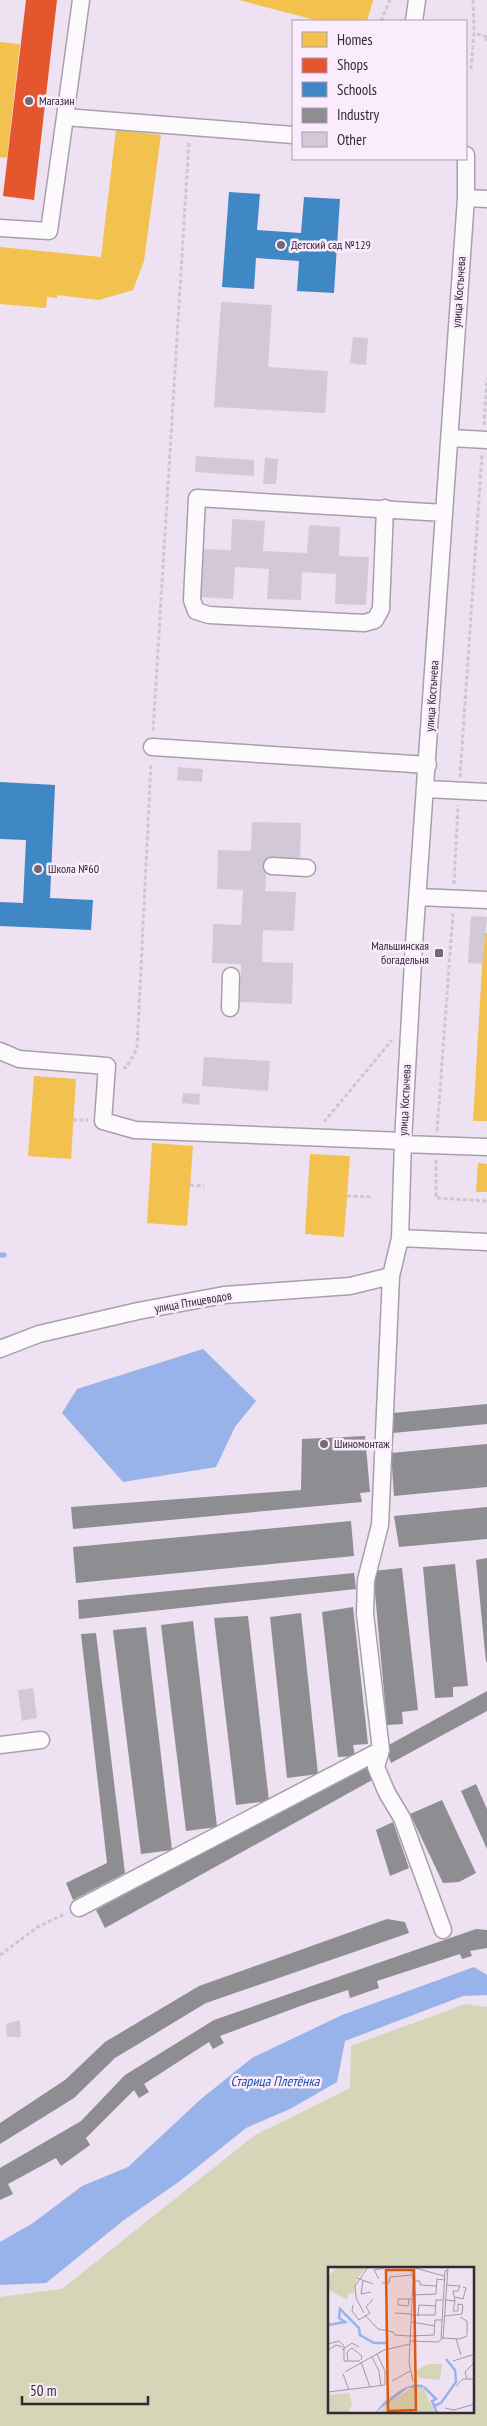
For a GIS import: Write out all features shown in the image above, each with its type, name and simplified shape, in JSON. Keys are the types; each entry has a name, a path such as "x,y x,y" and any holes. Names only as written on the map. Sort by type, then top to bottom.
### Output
{"street":[{"path":"0,228 49,231 81,0"},
{"path":"414,20 418,0"},
{"path":"66,117 292,134"},
{"name":"улица Костычева","path":"443,1930 402,1818 387,1793 376,1767 381,1750 365,1614 366,1580 380,1525 391,1276 400,1238 410,1018 466,198 466,160"},
{"path":"466,198 487,199"},
{"path":"450,438 485,440"},
{"path":"386,508 381,608 375,620 364,622 209,615 196,611 192,600 197,498 386,508 444,513"},
{"path":"152,747 428,765"},
{"path":"426,790 487,792"},
{"path":"272,866 307,868"},
{"path":"418,897 487,900"},
{"path":"230,1008 231,976"},
{"path":"0,1051 19,1059 107,1066 103,1121 135,1130 487,1147"},
{"path":"400,1238 487,1242"},
{"name":"улица Птицеводов","path":"0,1349 39,1334 138,1311 224,1295 350,1286 391,1276"},
{"path":"0,1745 41,1740"},
{"path":"79,1908 381,1750"}],"path":[{"path":"381,20 390,0"},
{"path":"471,69 474,33 473,0"},
{"path":"474,33 486,38"},
{"path":"107,1066 126,1068 137,1049 152,747 190,127"},
{"path":"487,378 485,440 459,791 454,898 436,1145 436,1198 487,1201"},
{"path":"310,1138 410,1018"},
{"path":"190,1185 204,1186"},
{"path":"347,1196 373,1197"},
{"path":"0,1956 39,1926 79,1908"}],"green space":[{"path":"465,2004 487,2007 487,2426 0,2426 0,2297 62,2289 255,2135 350,2088 351,2046"}],"water":[{"path":"203,1349 256,1401 235,1427 216,1467 123,1482 62,1413 77,1389"},
{"name":"Старица Плетёнка","path":"474,1967 487,1975 487,1995 463,1996 345,2041 337,2082 290,2109 246,2128 180,2181 124,2220 46,2283 0,2285 0,2242 33,2223 82,2186 128,2167 201,2099 252,2058 342,2015"}],"building: Homes":[{"path":"239,0 373,0 367,20 315,20"},
{"path":"0,42 20,44 7,158 0,157"},
{"path":"116,130 161,135 144,261 133,290 99,300 57,295 57,298 47,297 46,308 0,304 0,247 101,257"},
{"path":"484,933 487,933 487,1121 473,1121"},
{"path":"34,1076 76,1079 71,1159 28,1156"},
{"path":"152,1143 193,1146 187,1226 147,1223"},
{"path":"310,1154 350,1156 344,1237 305,1234"},
{"path":"478,1163 487,1164 487,1192 476,1192"}],"building: Shops":[{"name":"Магазин","path":"26,0 57,0 34,200 3,196"}],"building: Schools":[{"name":"Детский сад №129","path":"229,192 260,194 257,230 301,233 304,197 340,199 334,293 297,291 299,261 256,258 254,289 222,287"},
{"name":"Школа №60","path":"0,782 55,785 50,898 93,900 91,930 0,926 0,902 23,903 26,840 0,839"}],"building: Industry":[{"path":"487,1404 487,1424 393,1433 393,1413"},
{"path":"365,1436 370,1492 360,1493 362,1502 73,1529 71,1507 301,1490 302,1439"},
{"path":"487,1444 487,1487 394,1496 391,1453"},
{"path":"487,1507 487,1539 399,1547 394,1516"},
{"path":"351,1521 354,1556 76,1583 73,1547"},
{"path":"487,1558 487,1662 486,1662 476,1560"},
{"path":"455,1564 468,1686 453,1687 453,1697 435,1698 423,1567"},
{"path":"402,1568 418,1710 402,1712 403,1724 387,1725 373,1571"},
{"path":"354,1573 356,1589 79,1619 78,1600"},
{"path":"353,1607 368,1744 353,1745 355,1756 338,1757 322,1612"},
{"path":"301,1613 318,1774 287,1778 270,1617"},
{"path":"248,1616 269,1801 236,1805 214,1618"},
{"path":"193,1621 217,1827 186,1831 161,1625"},
{"path":"146,1627 172,1850 141,1854 113,1630"},
{"path":"96,1633 125,1873 73,1900 66,1883 107,1863 81,1634"},
{"path":"487,1691 487,1711 391,1763 385,1747"},
{"path":"367,1764 374,1779 105,1928 96,1910"},
{"path":"476,1784 487,1809 487,1849 461,1791"},
{"path":"442,1800 476,1873 459,1882 443,1883 410,1814"},
{"path":"393,1822 409,1868 390,1876 376,1830"},
{"path":"387,1919 405,1922 409,1933 206,2003 115,2058 74,2098 0,2144 0,2123 65,2080 105,2042 199,1986"},
{"path":"476,1929 487,1930 487,1948 470,1951 472,1956 462,1959 460,1954 377,1981 379,1988 350,1998 348,1990 306,2004 220,2036 224,2043 213,2049 209,2042 144,2084 149,2092 139,2098 134,2090 86,2138 90,2145 61,2166 56,2158 8,2184 13,2194 0,2200 0,2168 81,2121 125,2075 214,2020"}],"building: Other":[{"path":"221,302 272,305 268,367 328,371 325,413 214,407"},
{"path":"353,337 368,338 366,365 350,363"},
{"path":"196,456 254,460 254,476 195,472"},
{"path":"265,458 278,459 276,484 263,484"},
{"path":"232,519 265,521 263,551 307,553 309,525 340,527 339,556 369,557 366,605 335,604 336,574 302,572 301,600 267,599 269,569 235,567 233,599 200,597 202,549 231,550"},
{"path":"178,767 203,769 202,782 177,780"},
{"path":"252,822 301,823 300,860 267,859 265,891 296,892 294,931 263,930 262,962 293,963 292,1004 240,1002 241,964 212,963 213,924 241,925 243,890 217,889 218,850 251,851"},
{"path":"471,916 487,917 482,964 468,963"},
{"path":"204,1057 270,1061 268,1091 202,1086"},
{"path":"183,1093 200,1094 199,1105 182,1103"},
{"path":"33,1688 37,1718 22,1721 18,1690"},
{"path":"20,2020 21,2037 7,2037 6,2024"}],"place":[{"name":"Магазин","path":"29,101"},
{"name":"Детский сад №129","path":"281,245"},
{"name":"Школа №60","path":"38,869"},
{"name":"Мальшинская богадельня","path":"439,953"},
{"name":"Шиномонтаж","path":"324,1444"}]}
